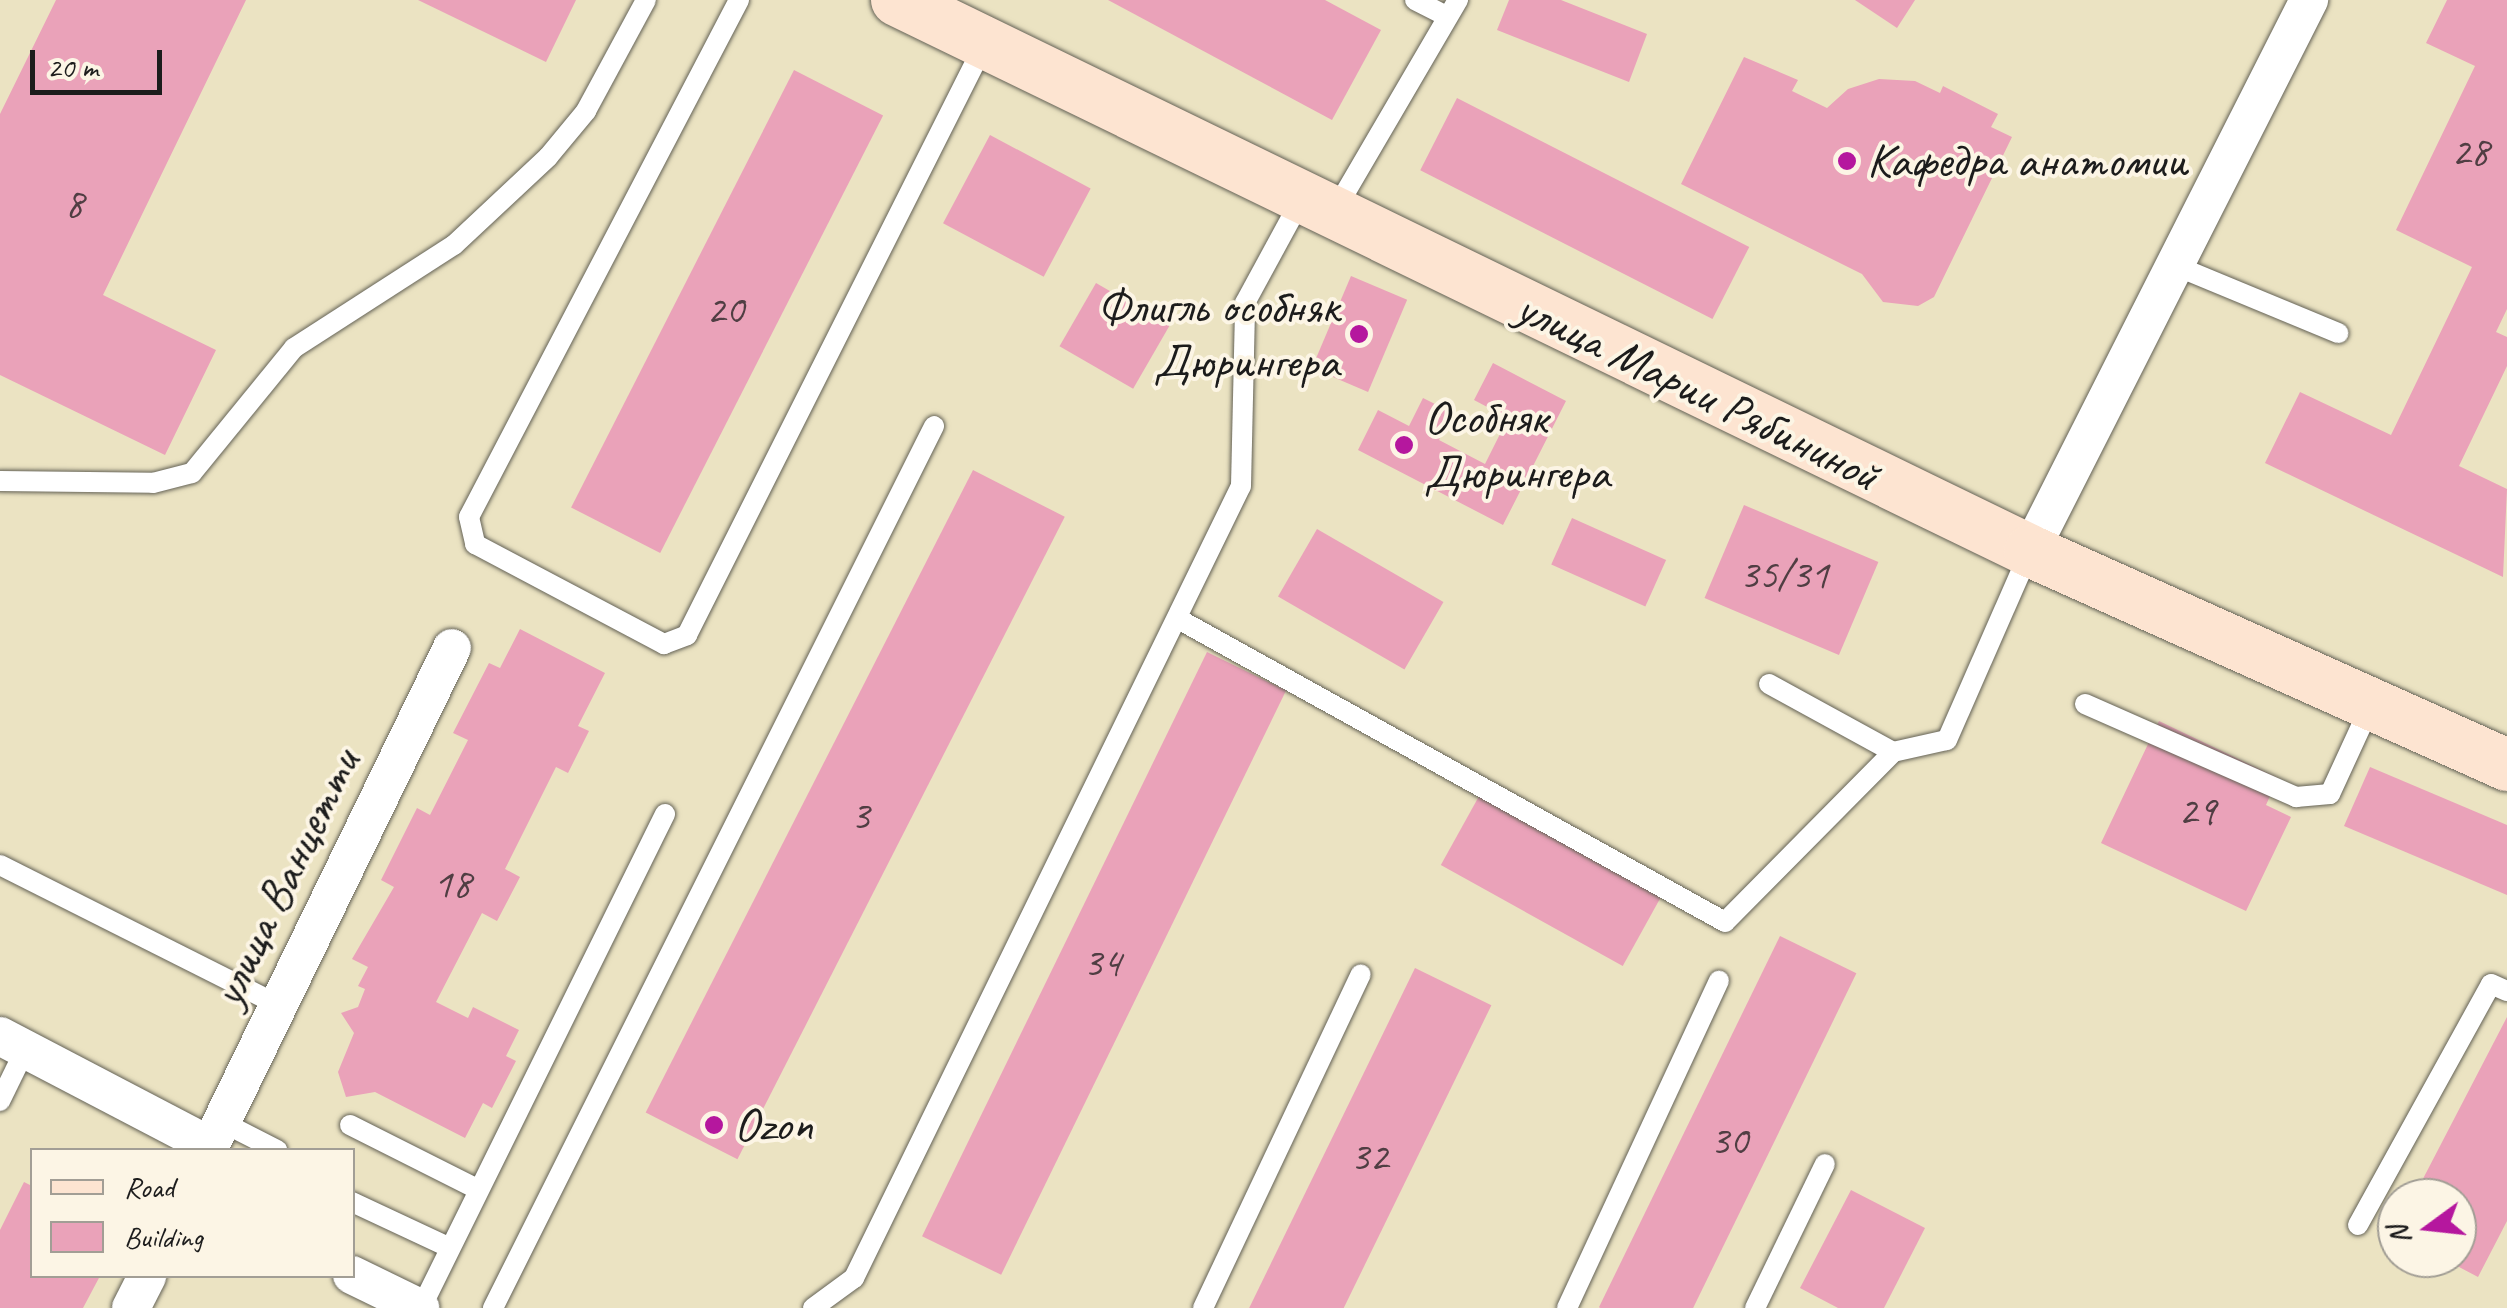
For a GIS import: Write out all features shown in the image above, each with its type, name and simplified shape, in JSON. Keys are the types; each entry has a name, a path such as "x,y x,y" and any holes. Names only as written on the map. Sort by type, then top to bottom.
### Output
{"street":[{"name":"улица Марии Рябининой","path":"897,0 2030,551 2507,765"},
{"path":"2030,551 2309,0"},
{"name":"улица Ванцетти","path":"213,1140 452,648"},
{"path":"13,1043 213,1140"},
{"path":"355,1277 420,1308"},
{"path":"132,1308 146,1278"}],"lane":[{"path":"0,481 153,483 192,473 294,348 454,245 548,157 586,111 646,0"},
{"path":"739,0 469,517 475,544 664,644 687,636 985,43"},
{"path":"812,1308 854,1278 1180,620 1241,486 1245,303 1317,207 1453,8 1415,0"},
{"path":"2174,265 2338,333"},
{"path":"492,1308 934,426"},
{"path":"1180,620 1725,922 1893,752 1947,740 2030,551"},
{"path":"1769,684 1893,752"},
{"path":"2085,704 2296,797 2330,794 2371,705"},
{"path":"420,1308 665,814"},
{"path":"0,865 278,1005"},
{"path":"1203,1308 1361,974"},
{"path":"1567,1308 1718,981"},
{"path":"2358,1225 2492,984 2507,991"},
{"path":"0,1101 13,1043"},
{"path":"350,1125 479,1190"},
{"path":"213,1140 264,1148"},
{"path":"1756,1308 1825,1164"},
{"path":"355,1203 450,1248"}],"building":[{"path":"56,0 246,0 103,295 216,350 165,455 0,375 0,114"},
{"path":"418,0 576,0 546,62"},
{"path":"1108,0 1325,0 1381,30 1332,120"},
{"path":"1509,0 1561,0 1647,34 1629,82 1497,30"},
{"path":"1855,0 1915,0 1897,28"},
{"path":"2447,0 2507,0 2507,309 2496,332 2507,337 2507,366 2459,466 2507,489 2503,577 2265,463 2300,392 2391,435 2472,267 2396,230 2475,66 2426,43"},
{"name":"Кафедра анатомии","path":"1744,57 1798,80 1792,91 1827,108 1848,89 1879,79 1915,81 1940,93 1943,86 1998,114 1991,127 2012,137 1934,297 1918,306 1883,302 1862,274 1681,184"},
{"path":"794,70 883,115 660,553 571,507"},
{"path":"1457,98 1749,247 1712,319 1420,170"},
{"path":"990,135 1091,189 1044,277 943,223"},
{"name":"Флигль особняк Дюрингера","path":"1351,276 1407,300 1368,392 1312,368"},
{"path":"1096,283 1170,326 1133,389 1060,346"},
{"name":"Особняк Дюрингера","path":"1493,363 1566,401 1503,525 1358,450 1378,410 1409,426 1423,398 1453,413 1439,440 1485,464 1508,418 1474,400"},
{"path":"973,470 1065,517 737,1159 646,1112"},
{"path":"1744,505 1878,562 1839,655 1705,598"},
{"path":"1572,518 1666,560 1645,606 1551,565"},
{"path":"1317,529 1443,602 1404,670 1278,597"},
{"path":"520,629 605,673 578,726 589,731 568,773 556,767 505,869 520,877 497,921 482,913 436,1002 468,1018 473,1007 519,1030 506,1056 516,1061 492,1108 483,1103 465,1138 375,1092 346,1097 338,1072 354,1033 341,1013 358,1007 365,989 358,986 368,967 352,959 394,887 381,880 417,808 430,815 468,740 453,733 489,663 500,668"},
{"path":"1207,652 1286,691 1001,1275 922,1236"},
{"path":"2159,721 2278,778 2266,805 2291,817 2246,911 2101,843"},
{"path":"2370,767 2507,825 2507,895 2344,826"},
{"path":"1483,789 1665,890 1623,966 1441,865"},
{"path":"1780,936 1856,973 1693,1308 1599,1307"},
{"path":"1415,968 1491,1005 1344,1308 1249,1308"},
{"path":"2507,1017 2507,1221 2478,1277 2477,1178 2423,1178"},
{"path":"24,1182 30,1185 30,1278 99,1278 83,1308 0,1308 0,1230"},
{"path":"1851,1190 1925,1228 1884,1308 1838,1308 1800,1288"}],"place":[{"name":"Кафедра анатомии","path":"1847,161"},
{"name":"Флигль особняк Дюрингера","path":"1359,334"},
{"name":"Особняк Дюрингера","path":"1404,445"},
{"name":"Ozon","path":"714,1125"}]}
